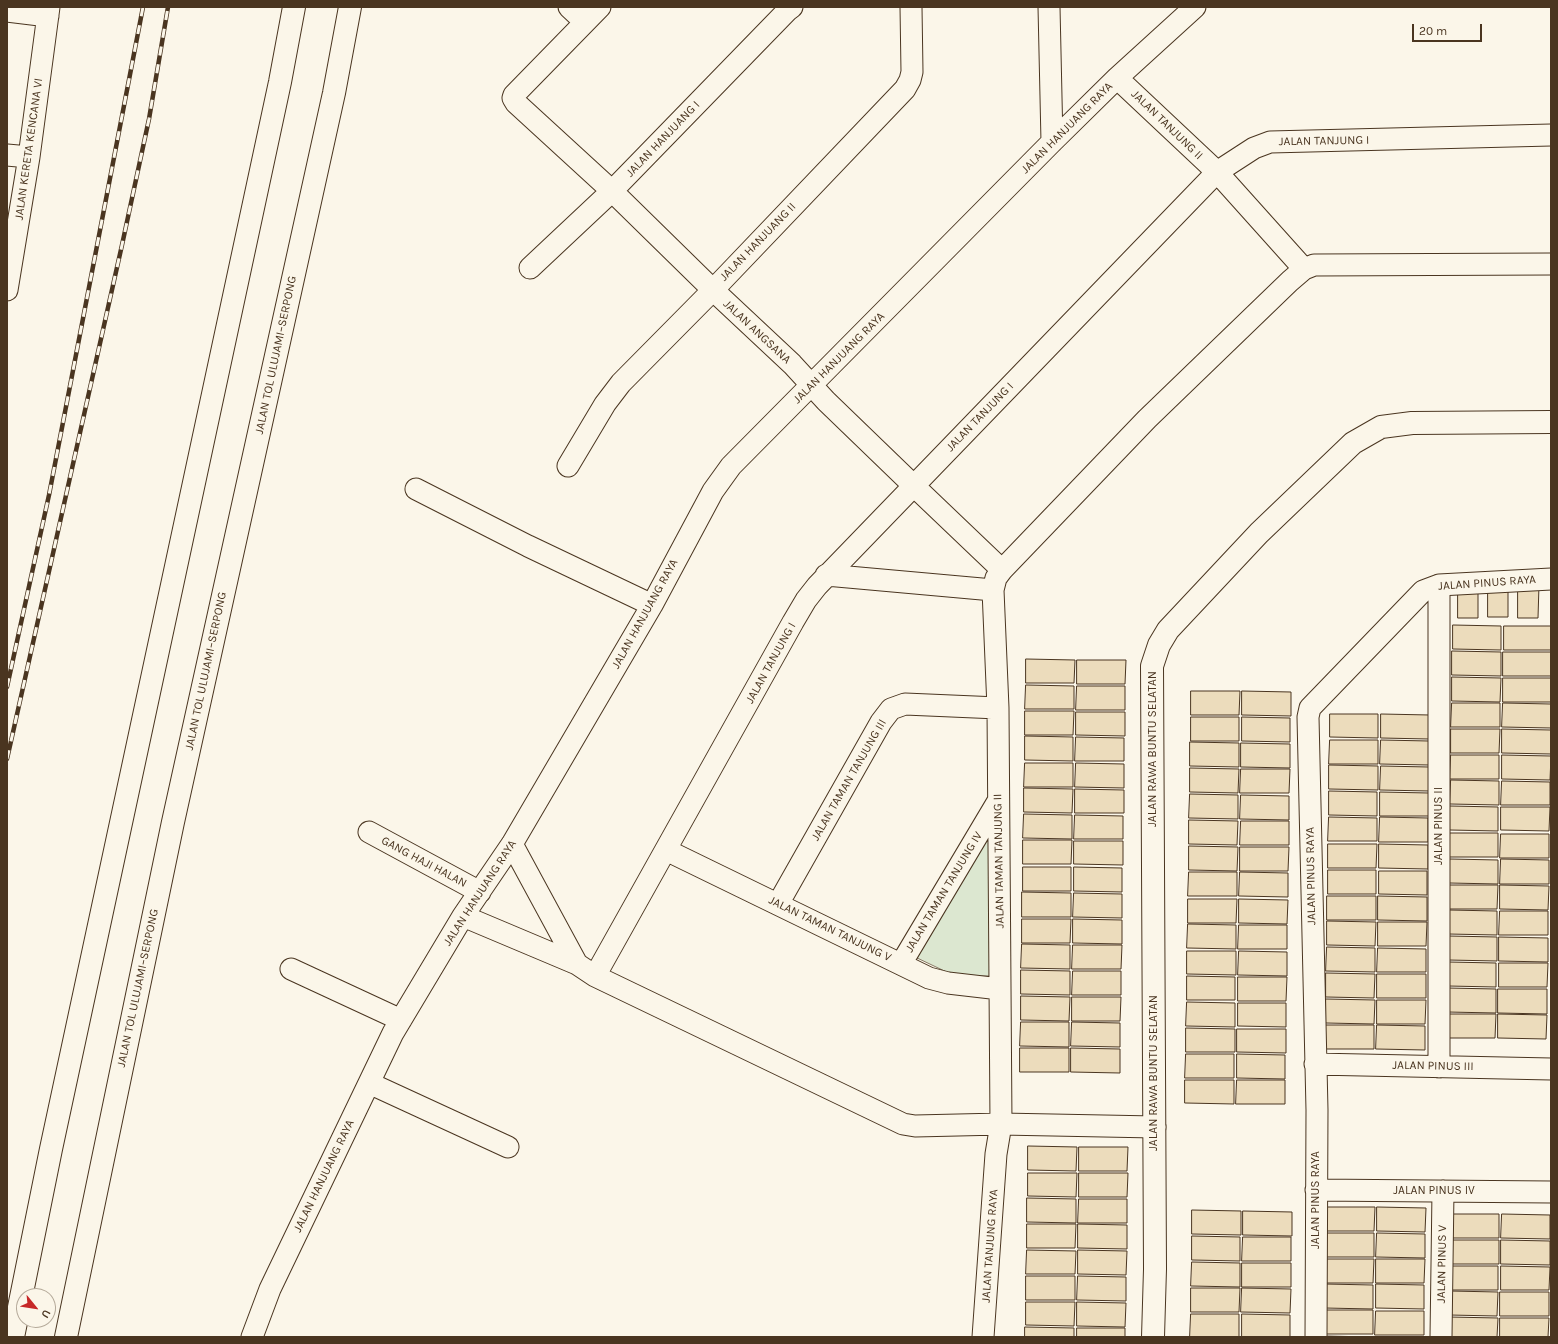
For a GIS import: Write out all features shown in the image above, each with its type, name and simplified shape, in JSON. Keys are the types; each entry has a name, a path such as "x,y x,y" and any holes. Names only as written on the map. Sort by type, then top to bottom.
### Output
{"main road":[{"path":"13,1337 51,1149 280,82 294,7"},
{"name":"JALAN TOL ULUJAMI–SERPONG","path":"66,1337 173,822 334,93 350,7"},
{"name":"JALAN RAWA BUNTU SELATAN","path":"1153,1337 1155,1269 1155,1127 1152,666 1159,645 1168,630 1259,534 1353,443 1381,427 1412,423 1551,422"}],"street":[{"path":"569,7 585,22 600,7"},
{"name":"JALAN HANJUANG I","path":"530,268 612,191 792,7"},
{"name":"JALAN HANJUANG II","path":"568,466 605,404 621,383 713,290 905,88 910,80 912,72 911,7"},
{"path":"1049,7 1052,142"},
{"name":"JALAN HANJUANG RAYA","path":"252,1337 270,1289 394,1032 463,916 512,844 652,605 713,491 731,466 1052,142 1117,78 1195,7"},
{"path":"7,11 49,11"},
{"name":"JALAN KERETA KENCANA VI","path":"7,290 29,157 49,11"},
{"name":"JALAN ANGSANA","path":"585,22 514,95 513,98 516,103 612,191 713,290 792,364 914,486 1002,570"},
{"name":"JALAN TANJUNG II","path":"1117,78 1217,172 1304,269"},
{"name":"JALAN TANJUNG I","path":"595,976 806,600 826,575 1217,172 1254,148 1270,142 1551,135"},
{"path":"7,155 29,157"},
{"path":"1304,269 1314,265 1551,264"},
{"name":"JALAN TAMAN TANJUNG II","path":"996,1154 1001,1124 998,708 993,590 996,578 1147,419 1304,269"},
{"path":"416,489 528,546 652,605"},
{"path":"826,575 993,590"},
{"name":"JALAN PINUS RAYA","path":"1316,1337 1317,1110 1308,717 1310,708 1423,591 1439,584 1551,579"},
{"name":"JALAN PINUS II","path":"1439,584 1439,1067"},
{"name":"JALAN TAMAN TANJUNG III","path":"778,904 881,722 891,709 905,704 998,708"},
{"name":"JALAN TAMAN TANJUNG IV","path":"901,964 998,800"},
{"name":"GANG HAJI HALAN","path":"369,832 480,892"},
{"path":"512,844 577,964"},
{"name":"JALAN TAMAN TANJUNG V","path":"666,850 929,978 948,983 1000,989"},
{"path":"463,916 577,964 595,976 903,1124 915,1126 1001,1124 1155,1127"},
{"path":"292,969 401,1020"},
{"name":"JALAN PINUS III","path":"1315,1064 1551,1069"},
{"path":"370,1083 508,1147"},
{"name":"JALAN TANJUNG RAYA","path":"983,1337 996,1154"},
{"name":"JALAN PINUS IV","path":"1316,1190 1551,1192"},
{"name":"JALAN PINUS V","path":"1441,1337 1443,1191"}],"green space":[{"path":"990,828 992,976 955,976 913,956"}],"building":[{"path":"1488,584 1508,584 1508,617 1488,617"},
{"path":"1458,585 1478,585 1478,618 1458,618"},
{"path":"1518,585 1539,585 1538,618 1518,618"},
{"path":"1453,625 1501,626 1501,650 1453,649"},
{"path":"1504,626 1551,626 1551,650 1504,650"},
{"path":"1452,651 1501,652 1501,676 1452,675"},
{"path":"1503,652 1551,652 1551,676 1503,676"},
{"path":"1026,659 1075,660 1074,683 1026,683"},
{"path":"1077,660 1126,660 1125,684 1077,684"},
{"path":"1452,677 1501,678 1500,702 1452,701"},
{"path":"1503,678 1551,678 1551,702 1503,702"},
{"path":"1026,685 1074,686 1074,709 1025,709"},
{"path":"1077,686 1125,686 1125,710 1076,710"},
{"path":"1191,691 1240,691 1239,715 1191,715"},
{"path":"1242,691 1291,692 1291,716 1242,715"},
{"path":"1452,703 1500,703 1500,727 1451,727"},
{"path":"1503,703 1551,704 1551,728 1502,727"},
{"path":"1025,711 1074,711 1073,735 1025,735"},
{"path":"1076,712 1125,712 1125,736 1076,735"},
{"path":"1330,714 1378,714 1378,738 1330,737"},
{"path":"1381,714 1430,715 1429,739 1381,738"},
{"path":"1191,717 1239,717 1239,741 1191,741"},
{"path":"1242,717 1290,718 1290,742 1242,741"},
{"path":"1451,729 1500,729 1499,753 1451,753"},
{"path":"1502,729 1551,730 1551,754 1502,753"},
{"path":"1025,736 1073,737 1073,761 1025,760"},
{"path":"1076,737 1124,738 1124,761 1075,761"},
{"path":"1330,740 1378,740 1378,764 1329,764"},
{"path":"1381,740 1429,741 1429,765 1380,764"},
{"path":"1190,742 1239,743 1239,767 1190,766"},
{"path":"1241,743 1290,744 1290,768 1241,767"},
{"path":"1451,755 1499,755 1499,779 1450,779"},
{"path":"1502,755 1551,756 1550,780 1502,779"},
{"path":"1025,763 1073,763 1073,787 1024,787"},
{"path":"1076,763 1124,764 1124,788 1075,787"},
{"path":"1329,765 1378,766 1378,790 1329,789"},
{"path":"1381,766 1429,767 1429,791 1380,790"},
{"path":"1190,768 1239,769 1238,793 1190,792"},
{"path":"1241,769 1290,769 1289,793 1240,793"},
{"path":"1451,780 1499,781 1499,805 1450,804"},
{"path":"1502,781 1550,782 1550,805 1501,805"},
{"path":"1024,788 1073,789 1072,813 1024,812"},
{"path":"1075,789 1124,790 1124,813 1075,813"},
{"path":"1329,791 1377,792 1377,816 1329,815"},
{"path":"1380,792 1429,793 1429,816 1380,816"},
{"path":"1190,794 1238,795 1238,819 1189,818"},
{"path":"1241,795 1289,796 1289,820 1240,819"},
{"path":"1450,806 1498,807 1498,831 1450,830"},
{"path":"1501,807 1550,807 1549,831 1501,830"},
{"path":"1024,814 1072,815 1072,839 1023,838"},
{"path":"1075,815 1123,816 1123,839 1074,839"},
{"path":"1329,817 1377,818 1377,841 1328,841"},
{"path":"1380,817 1428,818 1428,842 1379,842"},
{"path":"1189,820 1238,821 1237,845 1189,844"},
{"path":"1241,821 1289,821 1289,845 1240,845"},
{"path":"1450,833 1498,833 1498,857 1449,857"},
{"path":"1501,834 1549,834 1549,858 1500,858"},
{"path":"1023,840 1072,840 1071,864 1023,864"},
{"path":"1074,841 1123,841 1123,865 1074,864"},
{"path":"1328,844 1377,844 1376,868 1328,868"},
{"path":"1379,844 1428,845 1428,869 1379,868"},
{"path":"1189,846 1238,847 1237,871 1189,870"},
{"path":"1240,847 1289,847 1288,871 1240,871"},
{"path":"1450,859 1498,860 1498,884 1449,883"},
{"path":"1501,859 1549,860 1549,884 1500,884"},
{"path":"1023,867 1071,867 1071,891 1023,891"},
{"path":"1074,867 1122,868 1122,892 1074,891"},
{"path":"1328,870 1376,870 1376,894 1328,894"},
{"path":"1379,871 1427,871 1427,895 1379,894"},
{"path":"1189,872 1237,872 1237,896 1188,896"},
{"path":"1240,872 1288,873 1288,897 1239,896"},
{"path":"1449,885 1498,885 1497,909 1449,909"},
{"path":"1500,885 1549,886 1548,910 1500,909"},
{"path":"1022,892 1071,893 1071,917 1022,917"},
{"path":"1074,893 1122,894 1122,918 1073,917"},
{"path":"1327,896 1376,896 1376,920 1327,920"},
{"path":"1378,896 1427,897 1427,921 1378,920"},
{"path":"1188,899 1237,899 1236,923 1188,923"},
{"path":"1239,899 1288,900 1287,924 1239,923"},
{"path":"1449,910 1497,911 1497,935 1448,934"},
{"path":"1500,911 1548,911 1548,935 1499,935"},
{"path":"1022,919 1071,919 1070,943 1022,943"},
{"path":"1073,919 1122,920 1122,944 1073,943"},
{"path":"1327,921 1376,922 1375,946 1327,945"},
{"path":"1378,922 1427,922 1426,946 1378,946"},
{"path":"1188,924 1236,925 1236,949 1187,948"},
{"path":"1239,925 1287,925 1287,949 1238,949"},
{"path":"1448,936 1497,937 1497,961 1448,960"},
{"path":"1499,937 1548,938 1548,962 1499,961"},
{"path":"1022,944 1070,945 1070,969 1021,968"},
{"path":"1073,945 1122,945 1121,969 1072,969"},
{"path":"1327,947 1375,948 1375,972 1326,971"},
{"path":"1378,948 1426,949 1426,972 1377,972"},
{"path":"1187,951 1236,951 1236,975 1187,974"},
{"path":"1239,951 1287,952 1287,976 1238,975"},
{"path":"1448,962 1496,963 1496,987 1448,986"},
{"path":"1499,963 1548,963 1547,987 1499,987"},
{"path":"1021,970 1070,971 1070,995 1021,994"},
{"path":"1073,971 1121,971 1121,995 1072,995"},
{"path":"1326,973 1375,974 1374,998 1326,997"},
{"path":"1377,974 1426,974 1426,998 1377,998"},
{"path":"1187,976 1235,977 1235,1000 1187,1000"},
{"path":"1238,977 1287,977 1286,1001 1238,1001"},
{"path":"1447,988 1496,989 1496,1013 1447,1012"},
{"path":"1498,989 1547,989 1547,1014 1498,1013"},
{"path":"1021,996 1070,997 1069,1021 1021,1020"},
{"path":"1072,997 1121,997 1120,1021 1072,1021"},
{"path":"1326,999 1375,1000 1374,1024 1326,1023"},
{"path":"1377,1000 1426,1000 1425,1024 1377,1024"},
{"path":"1187,1002 1235,1003 1235,1027 1186,1026"},
{"path":"1238,1003 1286,1003 1286,1027 1238,1026"},
{"path":"1447,1014 1496,1014 1495,1038 1447,1038"},
{"path":"1498,1014 1547,1015 1546,1039 1498,1038"},
{"path":"1021,1022 1069,1022 1069,1047 1020,1046"},
{"path":"1072,1022 1120,1023 1120,1047 1071,1046"},
{"path":"1326,1025 1374,1025 1374,1049 1325,1049"},
{"path":"1377,1025 1425,1026 1425,1050 1376,1049"},
{"path":"1186,1028 1235,1029 1235,1052 1186,1052"},
{"path":"1237,1029 1286,1029 1286,1053 1237,1052"},
{"path":"1020,1048 1069,1048 1069,1072 1020,1072"},
{"path":"1071,1048 1120,1049 1120,1073 1071,1072"},
{"path":"1186,1054 1234,1054 1234,1078 1185,1078"},
{"path":"1237,1054 1285,1055 1285,1079 1237,1078"},
{"path":"1185,1080 1234,1080 1234,1104 1185,1103"},
{"path":"1237,1080 1285,1080 1285,1104 1236,1104"},
{"path":"1028,1146 1077,1147 1076,1171 1028,1170"},
{"path":"1079,1147 1128,1147 1127,1171 1079,1171"},
{"path":"1028,1173 1077,1173 1076,1197 1028,1196"},
{"path":"1079,1173 1128,1173 1127,1197 1079,1197"},
{"path":"1027,1198 1076,1199 1076,1223 1027,1222"},
{"path":"1079,1199 1127,1199 1127,1223 1078,1223"},
{"path":"1326,1207 1375,1207 1374,1231 1326,1231"},
{"path":"1377,1207 1426,1208 1425,1232 1377,1231"},
{"path":"1192,1210 1241,1211 1241,1235 1192,1234"},
{"path":"1243,1211 1292,1212 1292,1236 1243,1235"},
{"path":"1451,1214 1499,1214 1499,1238 1450,1238"},
{"path":"1502,1214 1550,1215 1550,1239 1501,1238"},
{"path":"1027,1224 1076,1224 1075,1248 1027,1248"},
{"path":"1078,1224 1127,1225 1127,1249 1078,1248"},
{"path":"1326,1233 1374,1233 1374,1257 1325,1257"},
{"path":"1377,1233 1425,1234 1425,1258 1376,1257"},
{"path":"1192,1236 1240,1237 1240,1261 1192,1260"},
{"path":"1243,1237 1291,1237 1291,1261 1242,1261"},
{"path":"1450,1240 1499,1240 1499,1264 1450,1264"},
{"path":"1501,1240 1550,1241 1550,1265 1501,1264"},
{"path":"1027,1250 1076,1251 1075,1274 1026,1274"},
{"path":"1078,1250 1127,1251 1126,1275 1078,1274"},
{"path":"1325,1259 1374,1259 1373,1283 1325,1283"},
{"path":"1376,1259 1425,1259 1424,1283 1376,1283"},
{"path":"1192,1262 1240,1263 1240,1287 1191,1286"},
{"path":"1242,1263 1291,1263 1291,1287 1242,1287"},
{"path":"1450,1266 1498,1266 1498,1290 1449,1290"},
{"path":"1501,1266 1550,1267 1549,1290 1501,1290"},
{"path":"1026,1276 1075,1276 1075,1300 1026,1300"},
{"path":"1078,1276 1126,1277 1126,1301 1077,1300"},
{"path":"1325,1284 1373,1285 1373,1309 1324,1308"},
{"path":"1376,1284 1424,1285 1424,1309 1376,1308"},
{"path":"1191,1288 1240,1288 1239,1312 1191,1312"},
{"path":"1242,1288 1291,1289 1290,1313 1241,1312"},
{"path":"1450,1291 1498,1292 1497,1316 1449,1315"},
{"path":"1500,1292 1549,1292 1549,1316 1500,1316"},
{"path":"1026,1302 1075,1302 1074,1326 1026,1325"},
{"path":"1077,1302 1126,1303 1125,1327 1077,1326"},
{"path":"1325,1310 1373,1310 1373,1334 1324,1334"},
{"path":"1376,1311 1424,1311 1424,1335 1375,1335"},
{"path":"1191,1314 1239,1314 1239,1337 1190,1337"},
{"path":"1242,1314 1290,1315 1290,1337 1242,1337"},
{"path":"1449,1317 1498,1318 1497,1337 1449,1337"},
{"path":"1500,1318 1549,1318 1548,1337 1500,1337"},
{"path":"1025,1327 1074,1328 1074,1337 1025,1337"},
{"path":"1077,1328 1125,1328 1125,1337 1077,1337"},
{"path":"1324,1336 1373,1337 1324,1337"}],"railway":[{"path":"7,687 49,495 143,7"},
{"path":"7,759 149,119 168,7"}]}
